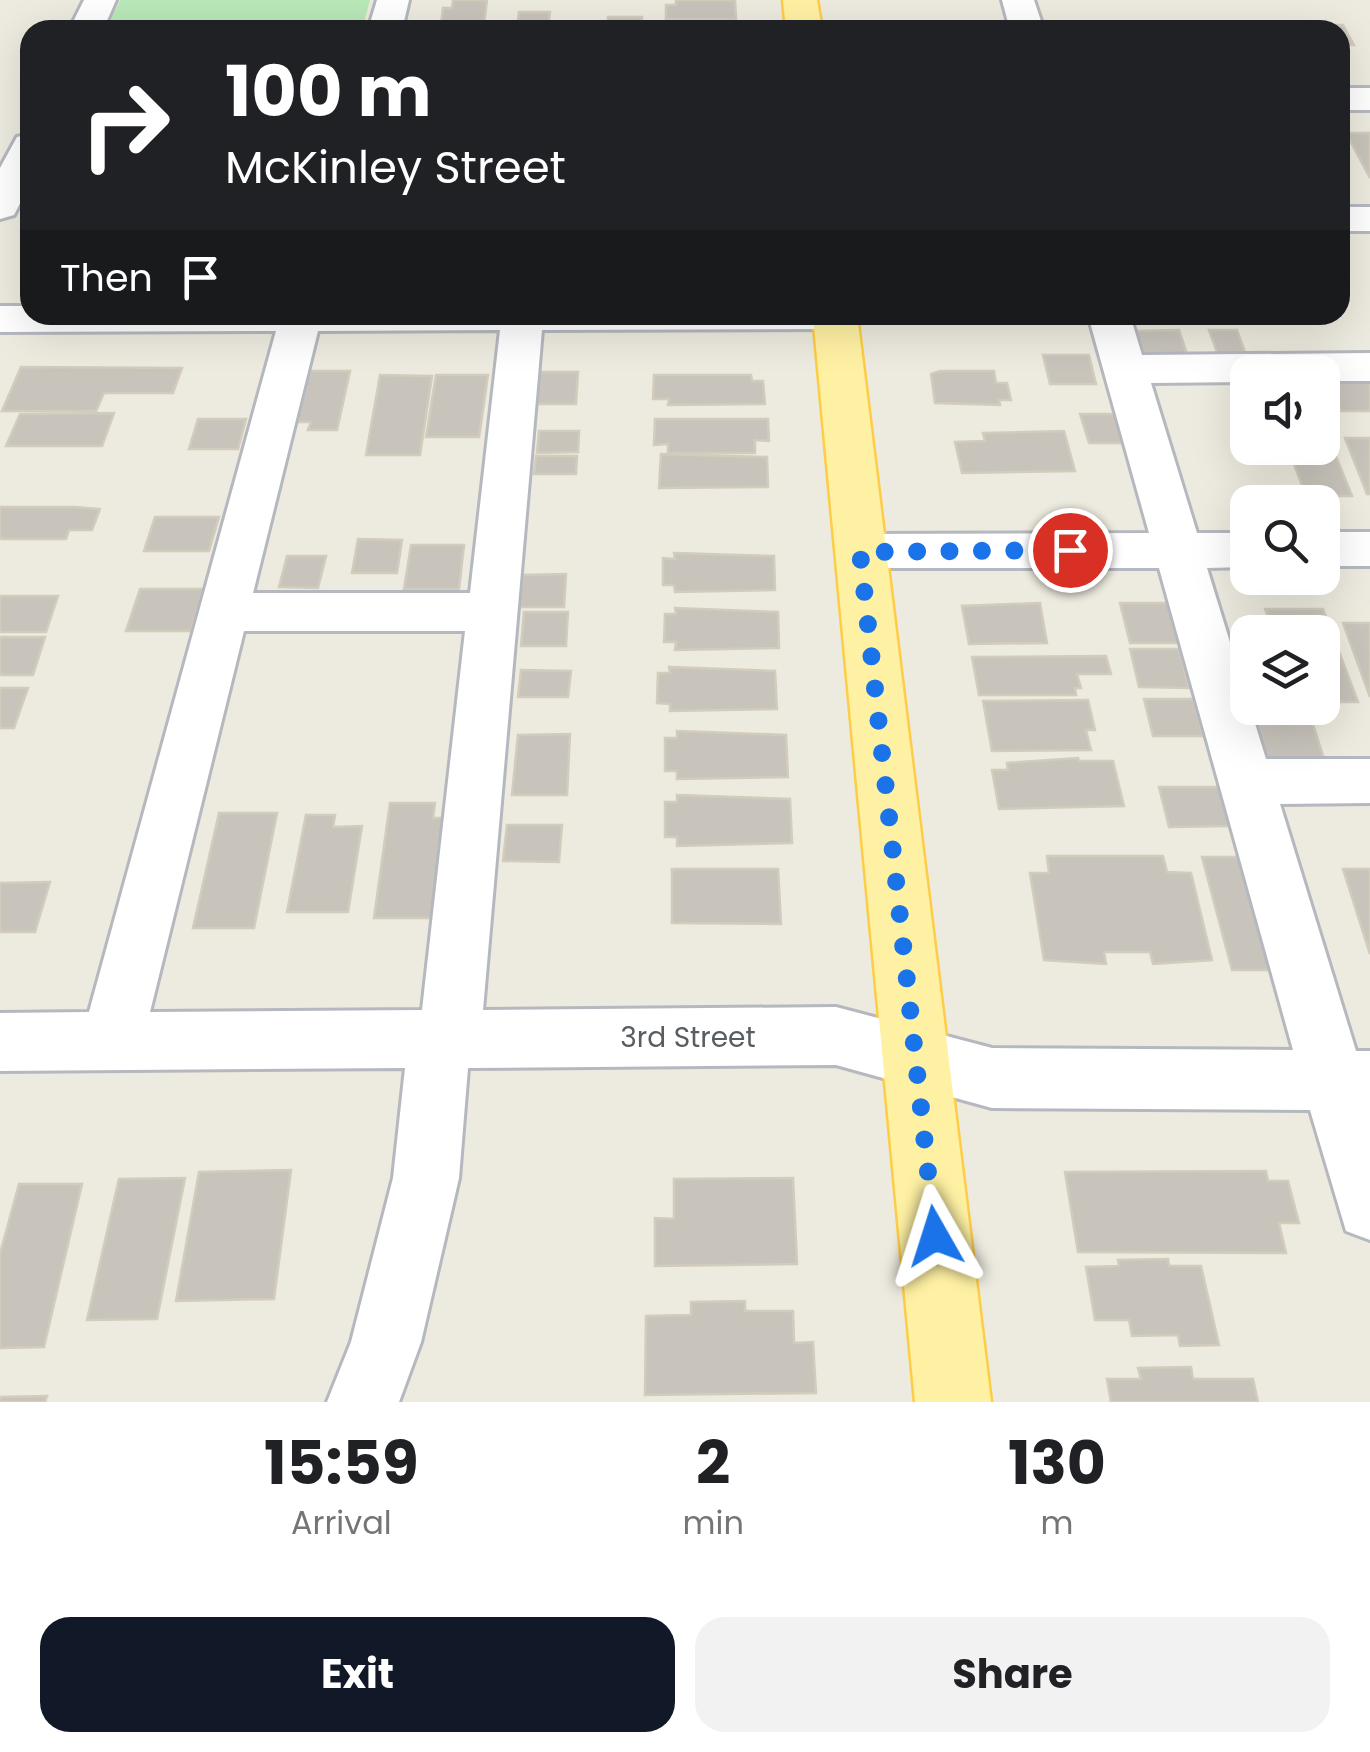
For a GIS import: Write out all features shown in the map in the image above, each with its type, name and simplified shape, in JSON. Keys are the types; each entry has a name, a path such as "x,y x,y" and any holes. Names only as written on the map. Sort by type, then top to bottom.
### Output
{"main road":[{"path":"836,325 953,1402"}],"street":[{"path":"0,207 20,166"},
{"path":"112,1040 298,325"},
{"path":"363,1402 386,1342 426,1178 494,612 521,325"},
{"path":"1112,325 1245,782 1351,1081 1370,1207"},
{"path":"1124,369 1370,368"},
{"path":"1340,550 1370,549"},
{"path":"860,552 1230,550"},
{"path":"224,612 494,612"},
{"path":"1245,782 1370,781"},
{"name":"3rd Street","path":"0,1042 836,1036 992,1078 1351,1081"}],"green space":[{"path":"120,0 370,0 365,20 111,20"}],"building":[{"path":"453,0 487,0 484,20 442,20 443,8 452,8"},
{"path":"676,0 735,0 736,19 666,19 666,5 676,5"},
{"path":"519,12 550,12 549,20 518,20"},
{"path":"608,17 642,17 642,20 608,20"},
{"path":"1350,133 1370,133 1370,178 1350,140"},
{"path":"1179,330 1188,357 1145,357 1136,331"},
{"path":"1209,330 1237,330 1246,355 1218,355"},
{"path":"1043,355 1089,355 1096,384 1050,384"},
{"path":"21,367 182,368 173,393 104,393 96,411 2,411"},
{"path":"310,371 350,371 337,430 308,430 311,422 297,422"},
{"path":"994,371 996,383 1007,383 1011,400 999,400 1000,405 935,403 931,374"},
{"path":"540,372 578,372 576,404 537,404"},
{"path":"380,375 432,376 420,455 366,455"},
{"path":"436,375 488,375 479,437 426,437"},
{"path":"654,375 751,375 752,381 763,381 765,404 668,405 669,399 653,399"},
{"path":"1340,382 1370,382 1370,411 1341,411"},
{"path":"114,413 102,446 6,446 20,414"},
{"path":"1080,414 1122,414 1130,443 1089,443"},
{"path":"198,419 246,419 238,449 189,449"},
{"path":"655,419 768,419 769,441 755,440 755,453 668,453 668,444 654,445"},
{"path":"539,431 579,431 578,452 537,453"},
{"path":"1064,431 1075,471 962,473 955,442 985,441 983,433"},
{"path":"1345,438 1370,438 1370,494 1367,494"},
{"path":"661,454 767,457 768,487 659,488"},
{"path":"536,456 577,456 576,474 534,474"},
{"path":"1294,465 1339,465 1352,496 1340,496 1340,485 1302,485"},
{"path":"0,507 100,509 92,530 69,530 66,539 0,539"},
{"path":"155,517 219,517 209,551 144,551"},
{"path":"358,539 402,540 397,573 352,573"},
{"path":"411,545 464,545 459,589 404,589"},
{"path":"674,553 774,556 775,590 675,592 674,585 663,585 663,558 675,559"},
{"path":"287,556 326,556 318,588 279,587"},
{"path":"566,574 564,607 520,607 523,575"},
{"path":"140,589 203,589 191,631 126,631"},
{"path":"0,596 58,596 46,632 0,632"},
{"path":"1040,603 1047,643 969,644 962,606"},
{"path":"1120,603 1174,603 1185,643 1130,643"},
{"path":"675,608 778,612 779,648 675,650 676,642 664,642 665,614 676,614"},
{"path":"1265,609 1323,609 1325,615 1267,615"},
{"path":"524,612 568,612 566,646 521,646"},
{"path":"1343,623 1370,623 1370,697"},
{"path":"0,637 45,637 33,675 0,675"},
{"path":"1130,649 1179,649 1189,688 1139,687"},
{"path":"1340,654 1358,702 1340,702"},
{"path":"1106,656 1111,674 1077,674 1081,688 1075,688 1076,695 979,695 972,657"},
{"path":"669,667 775,671 777,709 670,711 670,704 657,703 658,673 670,673"},
{"path":"521,670 571,671 568,697 518,697"},
{"path":"0,688 28,688 14,728 0,728"},
{"path":"1144,699 1193,699 1203,736 1153,736"},
{"path":"1088,700 1095,730 1086,730 1091,750 992,751 983,701"},
{"path":"1258,725 1313,725 1325,762 1269,762"},
{"path":"677,731 786,735 788,777 677,779 677,771 665,771 665,738 677,738"},
{"path":"570,734 567,795 512,795 518,735"},
{"path":"1078,758 1113,761 1124,806 999,809 992,770 1008,770 1007,763"},
{"path":"1159,787 1218,787 1229,826 1169,827"},
{"path":"677,795 790,799 792,843 677,846 677,837 665,837 665,802 677,802"},
{"path":"390,803 435,803 433,818 447,818 436,918 374,918"},
{"path":"219,813 277,813 254,928 193,928"},
{"path":"306,815 335,815 333,827 362,826 348,912 287,912"},
{"path":"507,825 562,825 559,862 503,861"},
{"path":"1047,856 1163,856 1167,872 1191,873 1212,960 1153,964 1150,952 1104,952 1106,964 1044,960 1030,873 1049,873"},
{"path":"1202,857 1239,857 1270,970 1232,970"},
{"path":"672,869 778,869 781,924 672,923"},
{"path":"1343,869 1370,869 1370,954"},
{"path":"50,882 35,932 0,932 0,883"},
{"path":"291,1170 274,1299 176,1301 199,1172"},
{"path":"1266,1171 1268,1181 1288,1181 1299,1223 1279,1223 1286,1253 1078,1252 1065,1172"},
{"path":"185,1178 157,1319 87,1320 119,1179"},
{"path":"793,1178 797,1264 655,1266 655,1218 674,1219 674,1179"},
{"path":"19,1184 82,1184 44,1347 0,1348 0,1254"},
{"path":"1168,1259 1169,1266 1201,1266 1219,1345 1180,1346 1178,1335 1132,1336 1129,1320 1095,1320 1086,1267 1119,1266 1118,1260"},
{"path":"745,1301 745,1311 793,1311 794,1343 813,1342 816,1393 645,1395 646,1316 691,1315 691,1302"},
{"path":"1191,1367 1193,1379 1253,1379 1258,1402 1111,1402 1107,1379 1141,1379 1138,1368"},
{"path":"47,1396 45,1402 0,1402 0,1397"}],"route":[{"path":"935,1236 860,552 1070,550"}]}
